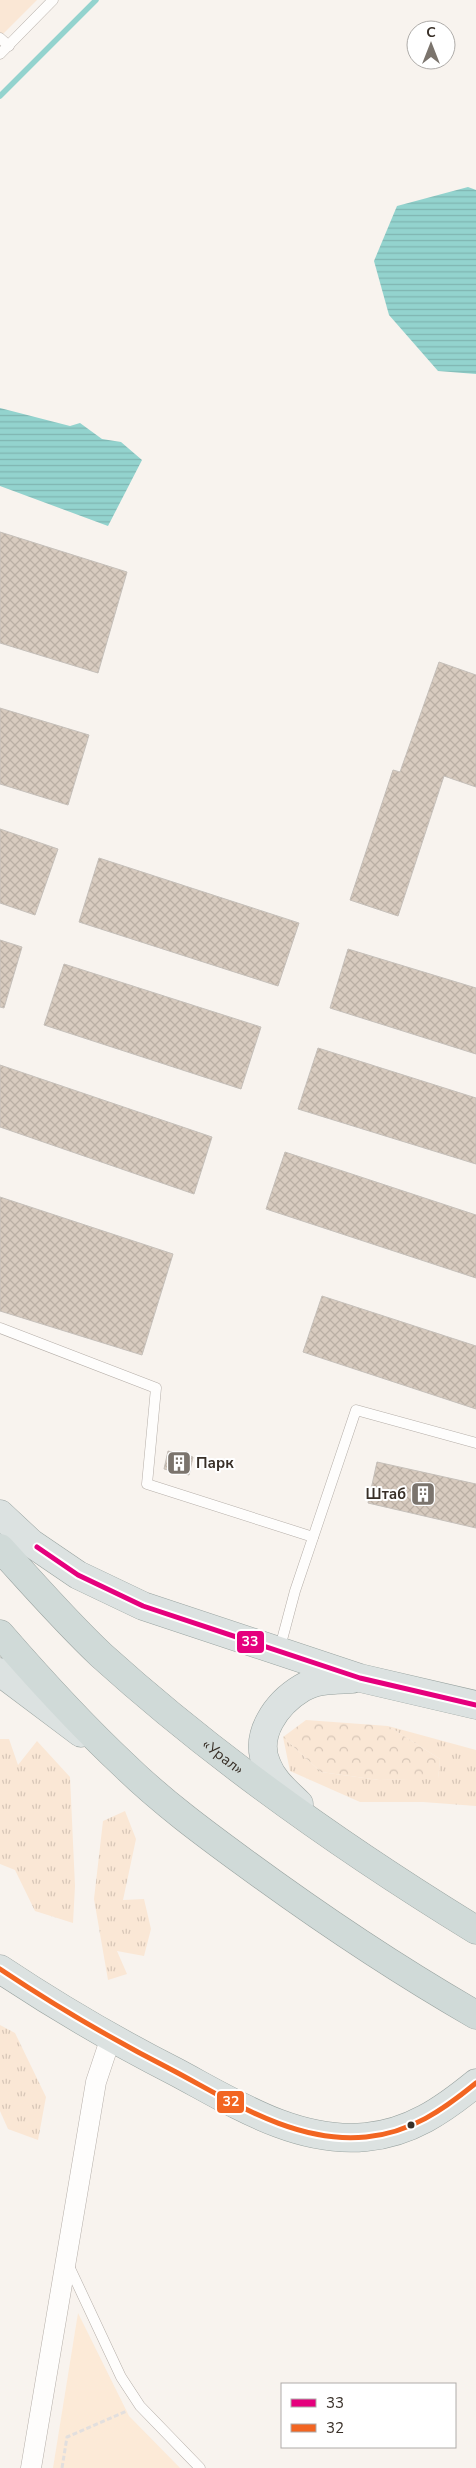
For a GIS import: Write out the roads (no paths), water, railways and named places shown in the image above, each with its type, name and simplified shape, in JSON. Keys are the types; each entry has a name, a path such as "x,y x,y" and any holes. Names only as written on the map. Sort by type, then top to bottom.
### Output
{"highway":[{"name":"«Урал»","path":"0,1548 54,1607 101,1654 190,1729 342,1844 476,1930"},
{"path":"0,1634 39,1679 126,1767 202,1831 304,1907 409,1977 476,2015"}],"main road":[{"path":"0,1514 31,1543 87,1579 143,1606 360,1678 476,1705"},
{"path":"0,1672 126,1767"},
{"path":"342,1844 276,1781 266,1764 262,1739 274,1712 303,1688 322,1681 360,1678"},
{"path":"0,1969 65,2012 234,2103 274,2122 309,2133 340,2138 366,2137 396,2132 444,2109 476,2083"}],"street":[{"path":"32,2468 96,2082 111,2037"}],"lane":[{"path":"0,54 53,0"},
{"path":"0,38 9,46"},
{"path":"0,1328 156,1388 146,1484 313,1536"},
{"path":"278,1652 295,1591 356,1410 476,1443"},
{"path":"67,2261 121,2377 140,2406 200,2468"}],"water":[{"path":"468,187 476,190 476,374 438,371 389,315 374,261 397,206"},
{"path":"0,408 70,426 80,423 102,439 121,442 142,460 108,526 0,486"}],"waterway":[{"path":"0,96 96,0"}],"place":[{"name":"Парк","path":"179,1463"},
{"name":"Штаб","path":"423,1494"}]}
